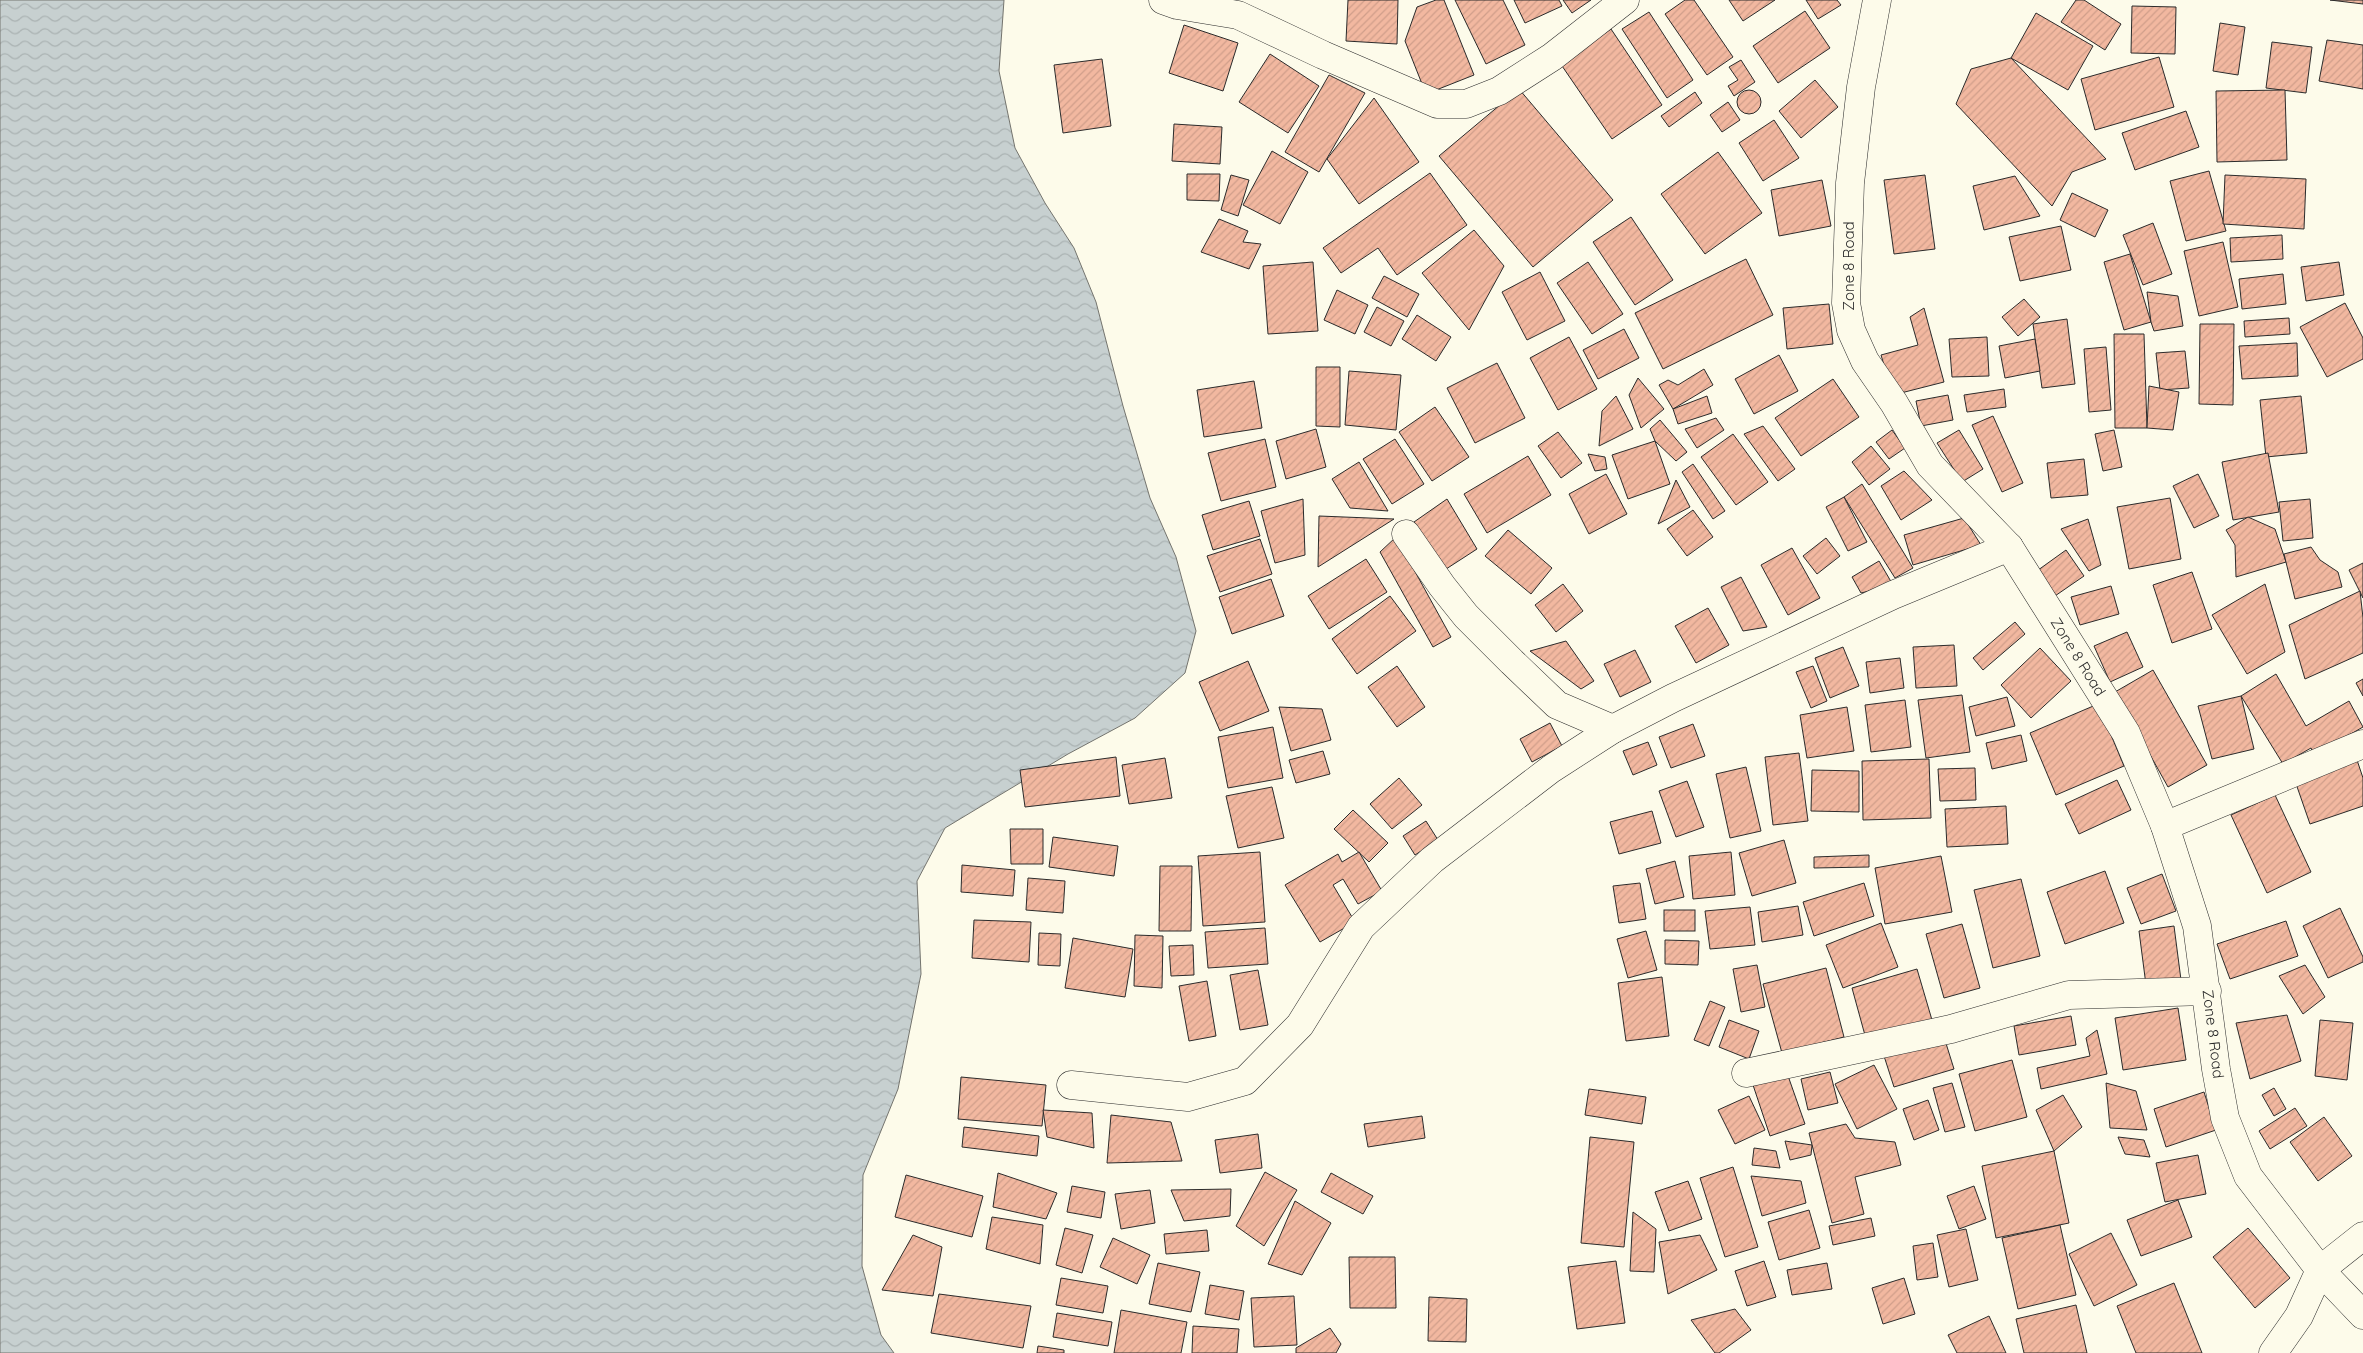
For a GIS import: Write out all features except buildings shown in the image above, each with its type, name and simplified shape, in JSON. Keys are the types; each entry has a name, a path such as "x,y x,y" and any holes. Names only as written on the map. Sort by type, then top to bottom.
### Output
{"street":[{"path":"1163,0 1177,6 1238,15 1323,55 1438,104 1466,104 1499,91 1552,57 1625,0"},
{"name":"Zone 8 Road","path":"1877,0 1861,87 1850,183 1846,303 1851,330 1865,360 1930,465 2008,547 2126,733 2165,826 2197,926 2216,1069 2225,1118 2248,1176 2320,1270 2363,1316"},
{"path":"1406,534 1442,586 1466,616 1512,662 1557,704 1613,729"},
{"path":"1071,1084 1188,1097 1245,1081 1300,1026 1360,927 1432,860 1551,769 1613,729 1774,649 1893,595 2008,547"},
{"path":"2165,826 2363,744"},
{"path":"1746,1073 1951,1029 2069,995 2207,991"},
{"path":"2273,1353 2299,1316 2320,1270 2363,1236"}],"water":[{"path":"0,0 1004,0 999,71 1015,148 1045,203 1074,248 1096,302 1123,406 1150,498 1176,557 1196,631 1185,673 1135,718 1068,754 945,828 917,881 921,974 898,1089 863,1175 862,1266 881,1335 894,1353 0,1353"}]}
